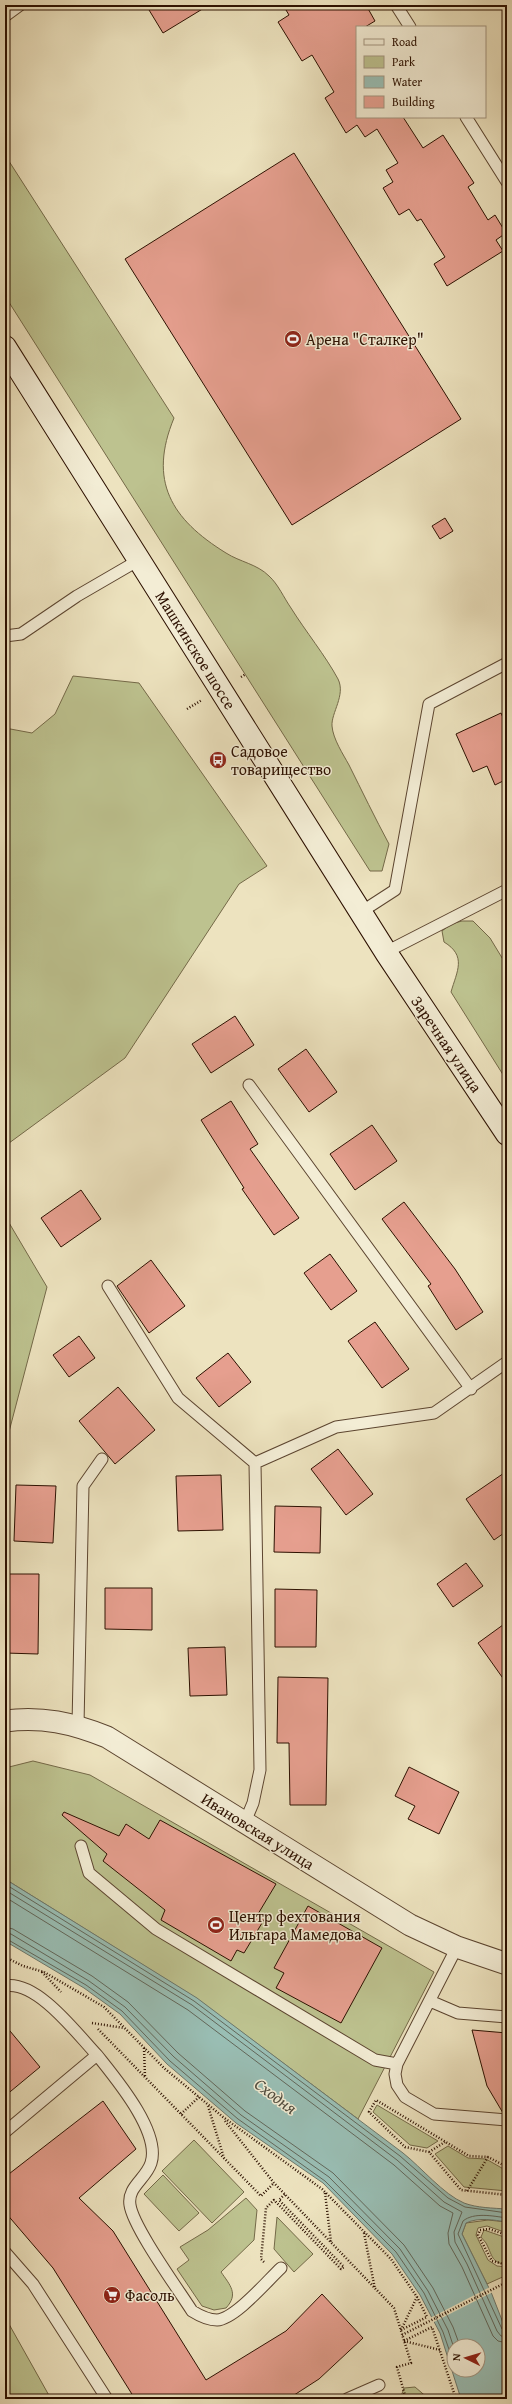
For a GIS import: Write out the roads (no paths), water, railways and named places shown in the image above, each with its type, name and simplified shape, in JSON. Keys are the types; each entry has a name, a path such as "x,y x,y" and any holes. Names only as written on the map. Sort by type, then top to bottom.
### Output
{"main road":[{"name":"Машкинское шоссе","path":"5,347 386,953"},
{"name":"Заречная улица","path":"386,953 507,1134"}],"street":[{"name":"Ивановская улица","path":"5,1721 26,1718 51,1719 78,1725 107,1737 410,1925 457,1947 507,1964"}],"lane":[{"path":"5,16 20,5"},
{"path":"396,5 409,26"},
{"path":"467,118 507,182"},
{"path":"5,636 21,634 77,596 139,560"},
{"path":"361,912 395,890 429,704 507,663"},
{"path":"386,953 507,890"},
{"path":"248,1085 471,1389"},
{"path":"108,1286 178,1398 255,1463 260,1770 253,1804 244,1822"},
{"path":"255,1463 336,1427 434,1413 471,1389 507,1362"},
{"path":"78,1725 83,1486 102,1459"},
{"path":"81,1846 89,1873 156,1929 375,2060 397,2064"},
{"path":"457,1947 397,2064 395,2074 397,2086 405,2097 434,2114 507,2120"},
{"path":"5,1986 25,1988 40,1996 97,2055 115,2077 148,2129 154,2147 151,2164 131,2191 130,2206 140,2229 192,2311 203,2318 218,2320 229,2317 278,2271"},
{"path":"430,2001 458,2014 507,2017"},
{"path":"5,2132 97,2055"},
{"path":"5,2252 33,2284 107,2399"},
{"path":"347,2399 379,2385"}],"water":[{"name":"Сходня","path":"5,1879 197,1998 403,2153 448,2194 464,2203 474,2206 507,2209 507,2222 486,2220 471,2221 466,2223 462,2234 491,2292 507,2333 507,2399 461,2399 454,2378 486,2378 486,2338 446,2338 446,2352 440,2333 420,2295 392,2254 323,2183 236,2123 167,2064 120,2014 84,1988 5,1941"}],"place":[{"name":"Арена \"Сталкер\"","path":"293,339"},
{"name":"Садовое товарищество","path":"218,760"},
{"name":"Центр фехтования Ильгара Мамедова","path":"216,1925"},
{"name":"Фасоль","path":"112,2295"}]}
